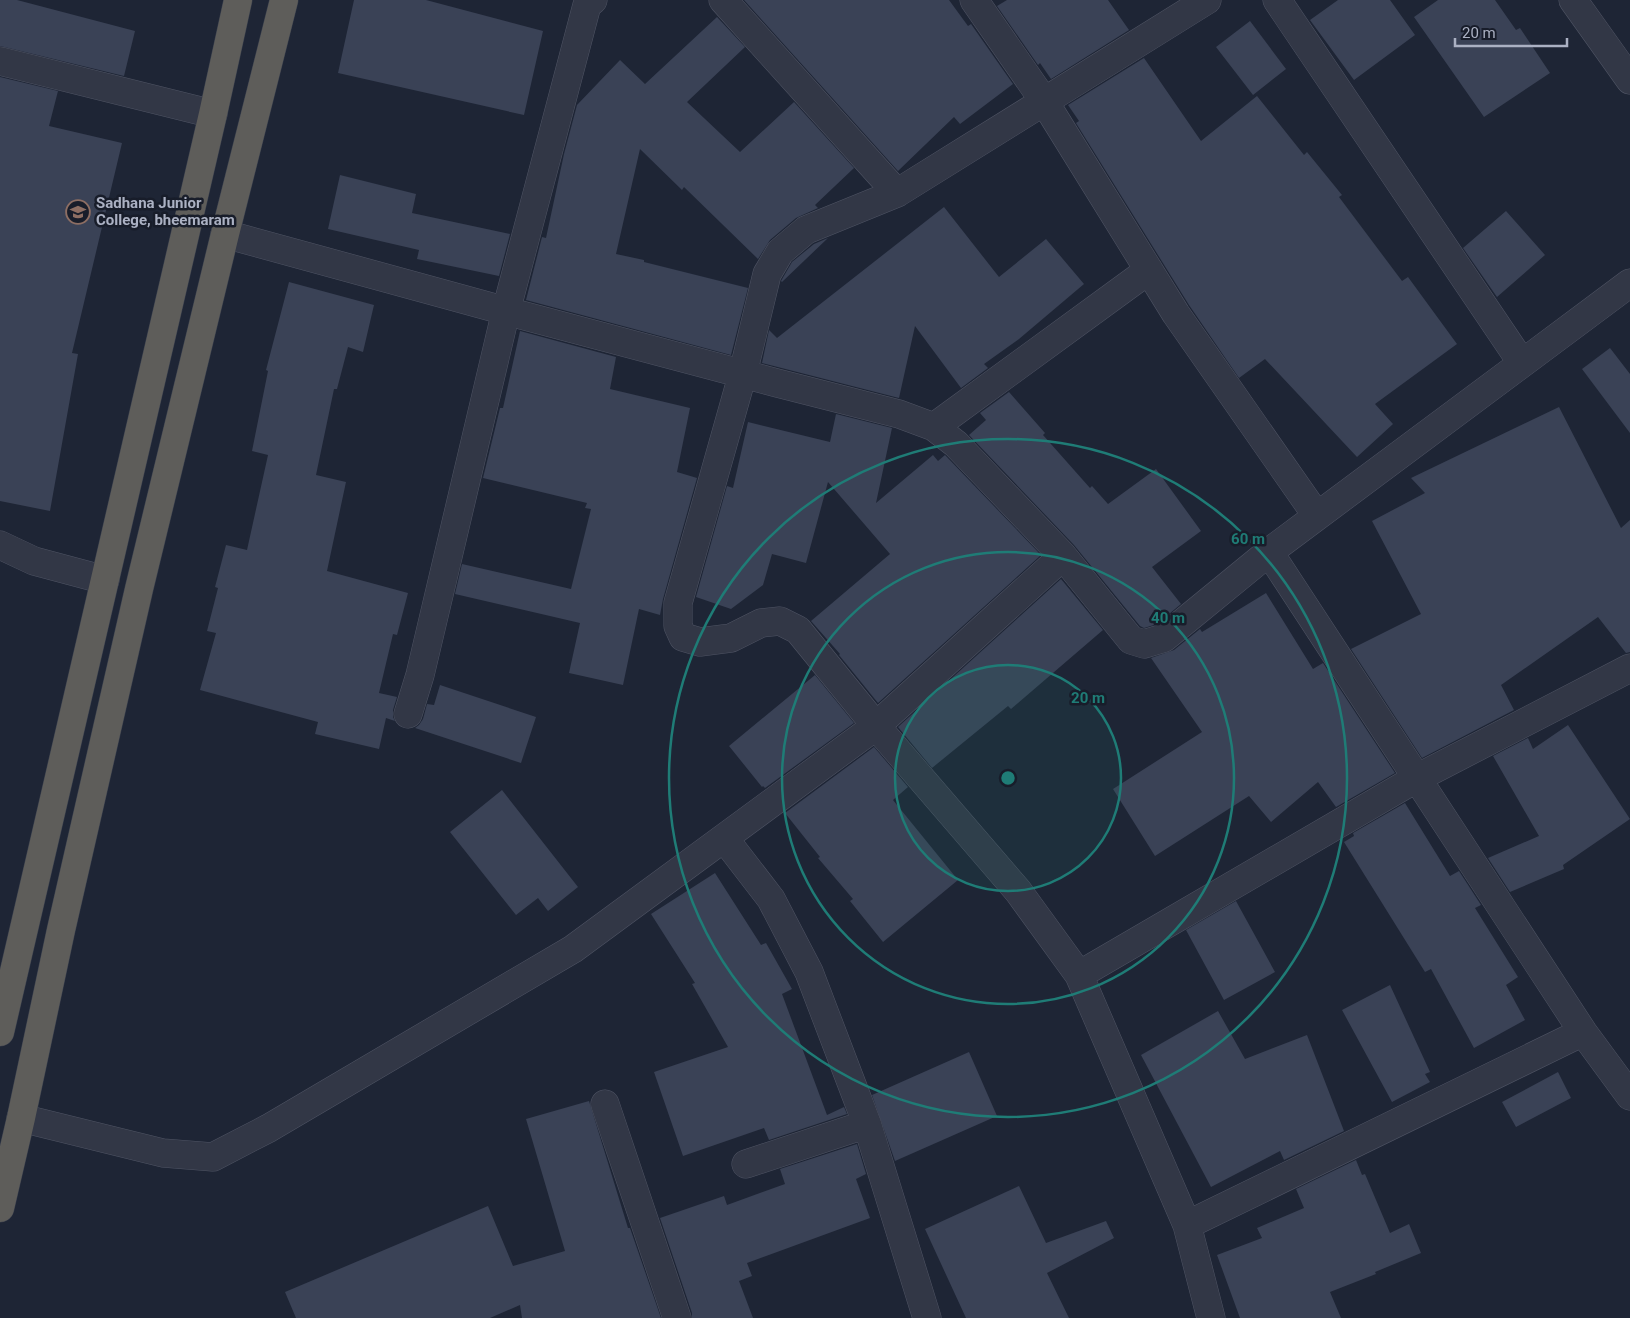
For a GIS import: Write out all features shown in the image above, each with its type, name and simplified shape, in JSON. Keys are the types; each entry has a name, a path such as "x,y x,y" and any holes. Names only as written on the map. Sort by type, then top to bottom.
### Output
{"highway":[{"path":"0,1032 5,987 105,580 238,0"},
{"path":"0,1208 22,1118 61,930 138,589 284,0"}],"street":[{"path":"408,714 420,675 506,311 587,5 593,0"},
{"path":"723,0 897,193"},
{"path":"974,0 1044,101 1176,314 1317,516"},
{"path":"1207,0 897,193 806,230 780,252 767,274 743,374 678,603 678,626 683,637 700,642 731,638 762,623 780,621 798,630 876,726 1018,891 1079,975 1187,1225 1211,1318"},
{"path":"1278,0 1522,363"},
{"path":"1573,0 1630,80"},
{"path":"0,61 213,114"},
{"path":"225,234 506,311 899,414 934,427 956,444 1063,556 1131,640 1144,644 1164,638 1269,552 1630,283"},
{"path":"934,427 1149,270"},
{"path":"0,545 34,561 105,580"},
{"path":"1269,552 1583,1032 1620,1063 1630,1096"},
{"path":"22,1118 163,1153 213,1158 270,1128 573,949 876,726 1063,556"},
{"path":"1079,975 1416,778 1630,668"},
{"path":"724,838 771,899 810,972 867,1124 927,1318"},
{"path":"1187,1225 1583,1032"},
{"path":"605,1104 677,1318"},
{"path":"746,1164 867,1124"}],"building":[{"path":"0,0 17,0 135,31 124,76 0,46"},
{"path":"354,0 426,0 543,31 524,115 338,73"},
{"path":"744,0 949,0 968,26 971,24 1013,84 960,124 954,117 898,171"},
{"path":"1007,0 1108,0 1129,30 1051,79 1040,63 1038,65 997,6"},
{"path":"1338,0 1390,0 1415,35 1354,80 1310,20"},
{"path":"1438,0 1495,0 1516,30 1520,28 1550,73 1484,117 1414,17"},
{"path":"717,17 745,47 687,102 740,152 794,102 854,168 815,205 818,208 796,218 770,240 758,259 684,187 682,190 640,149 616,254 748,288 731,355 526,300 542,237 546,238 564,154 577,105 620,60 645,84"},
{"path":"1250,21 1286,69 1253,95 1216,47"},
{"path":"1144,58 1201,141 1257,96 1304,155 1307,152 1342,195 1339,197 1402,281 1408,277 1457,344 1375,404 1393,424 1357,457 1265,359 1239,378 1189,305 1076,123 1079,121 1068,105"},
{"path":"0,77 58,91 49,126 122,143 72,353 78,354 50,511 0,501"},
{"path":"340,175 416,194 412,213 510,234 499,276 417,259 419,250 328,229"},
{"path":"944,207 999,277 1046,239 1084,284 1019,339 984,364 988,368 961,388 915,326 899,398 762,363 769,330 777,338"},
{"path":"1506,211 1545,255 1497,297 1463,248"},
{"path":"828,238 781,281 792,262 814,244"},
{"path":"289,282 374,305 363,352 348,347 337,389 334,389 316,475 346,482 327,571 408,593 397,635 393,634 379,693 397,697 393,710 395,721 386,718 379,749 315,734 318,722 200,690 216,633 207,631 218,588 215,587 226,545 247,550 268,455 252,451 268,371 266,370"},
{"path":"520,331 616,357 610,389 690,408 677,472 697,478 660,615 639,609 623,685 569,673 580,623 455,594 462,564 571,589 591,509 585,508 587,503 483,478 500,408 503,408"},
{"path":"1610,348 1630,374 1630,433 1582,369"},
{"path":"1009,392 1045,433 1043,435 1090,488 1092,486 1108,504 1156,469 1201,531 1152,567 1181,604 1157,624 1144,628 1140,626 1074,545 969,435 986,420 980,413"},
{"path":"1559,407 1621,528 1630,520 1630,652 1626,653 1598,617 1501,685 1514,710 1422,758 1351,649 1421,614 1372,521 1425,493 1411,478"},
{"path":"836,414 892,428 876,503 933,455 938,461 945,455 1041,555 878,703 840,654 811,621 890,554 828,482 806,563 772,554 763,585 731,609 696,597 727,486 733,488 748,422 830,442"},
{"path":"1061,579 1103,630 1011,709 1008,706 932,768 898,727"},
{"path":"1266,593 1313,669 1323,663 1395,773 1336,807 1318,782 1271,822 1249,796 1155,856 1113,789 1202,732 1151,658 1174,650 1200,629 1202,632"},
{"path":"815,675 854,723 765,788 762,787 729,746"},
{"path":"440,685 536,717 521,763 415,728 423,719 427,704 434,705"},
{"path":"1568,725 1630,819 1563,865 1564,869 1510,892 1488,858 1539,836 1493,756 1528,738 1533,749"},
{"path":"874,747 908,787 893,800 958,880 883,942 850,901 853,899 818,858 820,857 785,813"},
{"path":"502,790 578,887 548,911 538,898 516,915 450,832"},
{"path":"1405,803 1450,876 1459,871 1481,905 1475,908 1518,977 1506,985 1525,1020 1474,1048 1431,969 1425,972 1344,842 1354,836 1353,833"},
{"path":"715,873 761,945 766,943 792,989 782,994 827,1115 844,1107 847,1114 769,1140 764,1128 683,1156 654,1072 728,1047 692,984 695,983 651,914"},
{"path":"1236,901 1275,972 1224,1000 1186,930"},
{"path":"1390,985 1430,1072 1425,1074 1430,1082 1392,1102 1342,1010"},
{"path":"1218,1011 1245,1059 1307,1035 1344,1131 1284,1160 1280,1151 1211,1187 1141,1055"},
{"path":"969,1052 997,1116 895,1161 872,1095"},
{"path":"1558,1072 1571,1098 1516,1127 1502,1102"},
{"path":"589,1101 628,1228 630,1228 661,1318 522,1318 520,1305 490,1318 296,1318 285,1292 488,1206 513,1266 565,1251 526,1119"},
{"path":"857,1144 866,1174 856,1179 870,1218 747,1263 752,1276 739,1281 753,1318 692,1318 692,1313 660,1218 724,1196 727,1205 785,1184 780,1169"},
{"path":"1356,1160 1362,1175 1365,1174 1390,1233 1409,1224 1421,1253 1375,1272 1376,1274 1330,1292 1341,1318 1240,1318 1217,1255 1262,1238 1257,1228 1304,1208 1296,1189"},
{"path":"1019,1186 1046,1243 1106,1221 1114,1238 1047,1273 1069,1318 966,1318 925,1229"}],"place":[{"name":"Sadhana Junior College, bheemaram","path":"78,212"}]}
